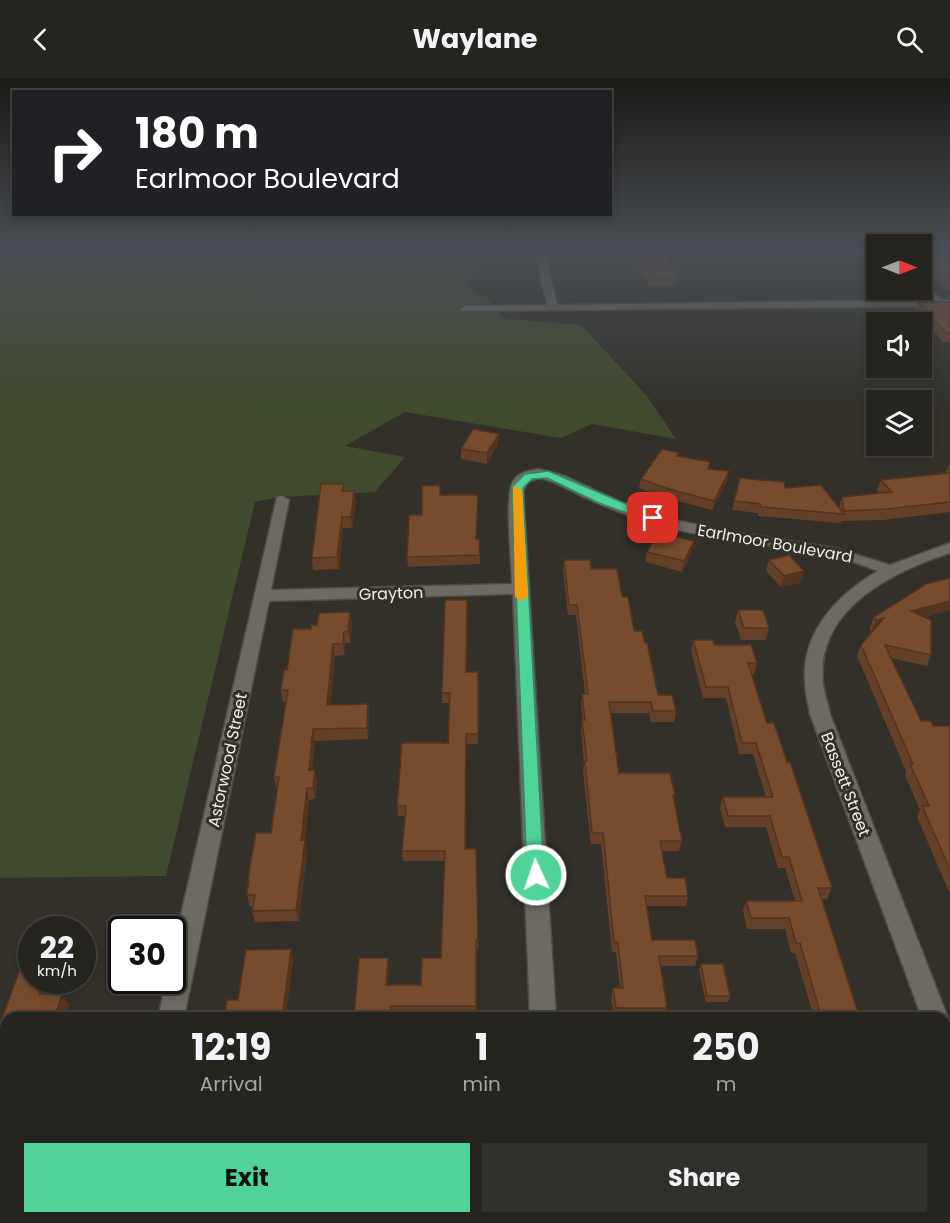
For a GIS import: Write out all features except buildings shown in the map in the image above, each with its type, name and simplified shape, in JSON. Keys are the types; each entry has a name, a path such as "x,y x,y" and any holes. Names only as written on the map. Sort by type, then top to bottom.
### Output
{"street":[{"path":"552,302 553,308"},
{"path":"466,309 945,303"},
{"name":"Earlmoor Boulevard","path":"521,589 516,492 522,480 533,475 554,476 603,500 670,523 725,535 843,553 867,560 888,570"},
{"name":"Astorwood Street","path":"172,1012 282,500"},
{"path":"888,570 950,548"},
{"name":"Bassett Street","path":"888,570 855,591 826,625 815,660 814,691 820,714 933,1012"},
{"path":"521,589 543,1012"},
{"name":"Grayton","path":"262,596 521,589"}],"green space":[{"path":"0,302 490,302 504,319 581,325 647,396 676,439 592,424 561,438 405,412 345,446 405,457 375,492 280,497 255,502 166,876 0,878"}],"slow traffic":[{"path":"517,490 521,597"}],"route":[{"path":"536,875 517,487 529,476 548,475 603,500 653,518"}]}
